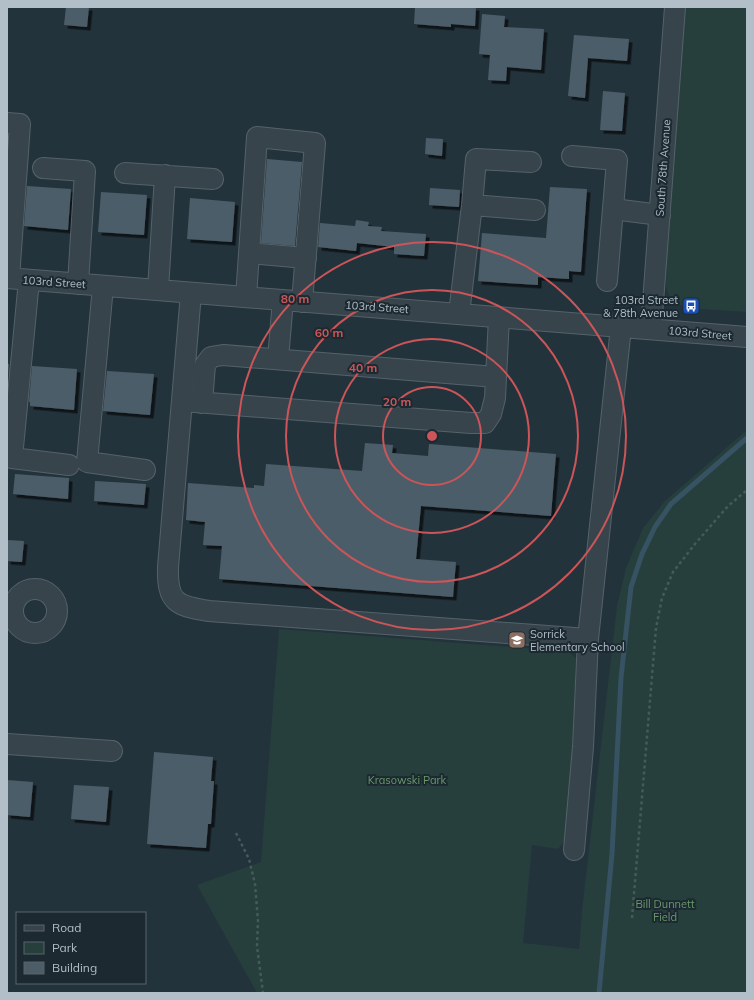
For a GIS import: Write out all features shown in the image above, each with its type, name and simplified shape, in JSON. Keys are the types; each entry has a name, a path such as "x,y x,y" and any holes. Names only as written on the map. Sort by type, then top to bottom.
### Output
{"street":[{"name":"South 78th Avenue","path":"651,329 675,7"},
{"path":"7,123 20,124 8,278"},
{"path":"246,297 257,137 314,143 302,302"},
{"path":"572,156 617,160 607,281"},
{"path":"459,314 476,158 531,162"},
{"path":"43,168 85,171 78,284"},
{"path":"125,173 213,179"},
{"path":"158,290 165,176"},
{"path":"472,205 535,210"},
{"path":"613,209 660,215"},
{"path":"249,253 306,258"},
{"name":"103rd Street","path":"8,278 747,337"},
{"path":"29,280 12,458 69,465"},
{"path":"103,286 87,462 145,470"},
{"path":"191,293 168,567 170,594 182,605 194,609 209,611 588,639"},
{"path":"278,359 282,300"},
{"path":"182,401 485,423 491,414 495,398 499,317"},
{"path":"574,850 583,747 588,639 621,327"},
{"path":"202,403 205,366 211,357 223,355 496,377"},
{"path":"7,744 112,752"}],"path":[{"path":"632,918 656,628 662,598 673,572 728,506 747,490"},
{"path":"236,833 249,859 256,884 258,921 257,946 262,993"}],"green space":[{"path":"682,7 747,7 747,312 686,308 673,300 667,290 666,263"},
{"path":"747,430 747,993 257,993 197,885 261,862 279,629 562,651 570,653 576,658 569,836 558,849 532,845 523,943 579,949 582,911 617,606 626,568 643,528 665,501"}],"building":[{"path":"66,7 89,7 87,27 64,25"},
{"path":"415,7 476,7 475,26 451,24 451,27 414,24"},
{"path":"482,14 505,16 504,27 544,29 541,70 507,67 506,81 488,80 490,55 479,54"},
{"path":"574,35 629,39 627,61 588,58 585,98 568,96"},
{"path":"603,91 625,93 622,131 600,130"},
{"path":"426,138 443,139 442,156 425,154"},
{"path":"267,159 302,162 295,246 261,243"},
{"path":"27,186 71,189 68,230 24,226"},
{"path":"550,187 587,189 581,272 569,271 569,279 538,277 538,285 478,281 482,233 546,238"},
{"path":"430,188 460,190 459,207 429,205"},
{"path":"101,192 147,195 144,235 98,232"},
{"path":"190,198 235,202 232,242 187,239"},
{"path":"356,220 369,222 368,226 382,227 381,231 426,234 424,256 394,254 394,247 357,243 356,251 318,247 320,223 355,226"},
{"path":"7,364 9,364 7,389"},
{"path":"32,366 77,369 74,410 30,406"},
{"path":"107,371 154,374 150,415 103,411"},
{"path":"365,443 393,445 392,453 428,456 429,444 556,454 551,516 421,506 416,559 456,562 453,597 219,579 222,546 203,545 205,522 186,520 188,483 254,488 254,485 264,486 266,464 362,471"},
{"path":"15,474 69,478 68,499 13,494"},
{"path":"95,481 146,484 144,505 94,501"},
{"path":"7,540 24,541 22,562 7,561"},
{"path":"154,752 213,757 211,781 214,781 211,824 208,824 206,848 147,844"},
{"path":"7,780 33,782 30,817 7,815"},
{"path":"74,785 109,787 106,822 71,819"}],"waterway":[{"path":"599,993 612,854 621,678 631,587 642,554 655,527 671,504 747,438"}],"place":[{"name":"103rd Street & 78th Avenue","path":"691,306"},
{"name":"Sorrick Elementary School","path":"517,640"}],"park label":[{"name":"Krasowski Park","path":"407,780"},
{"name":"Bill Dunnett Field","path":"665,910"}]}
